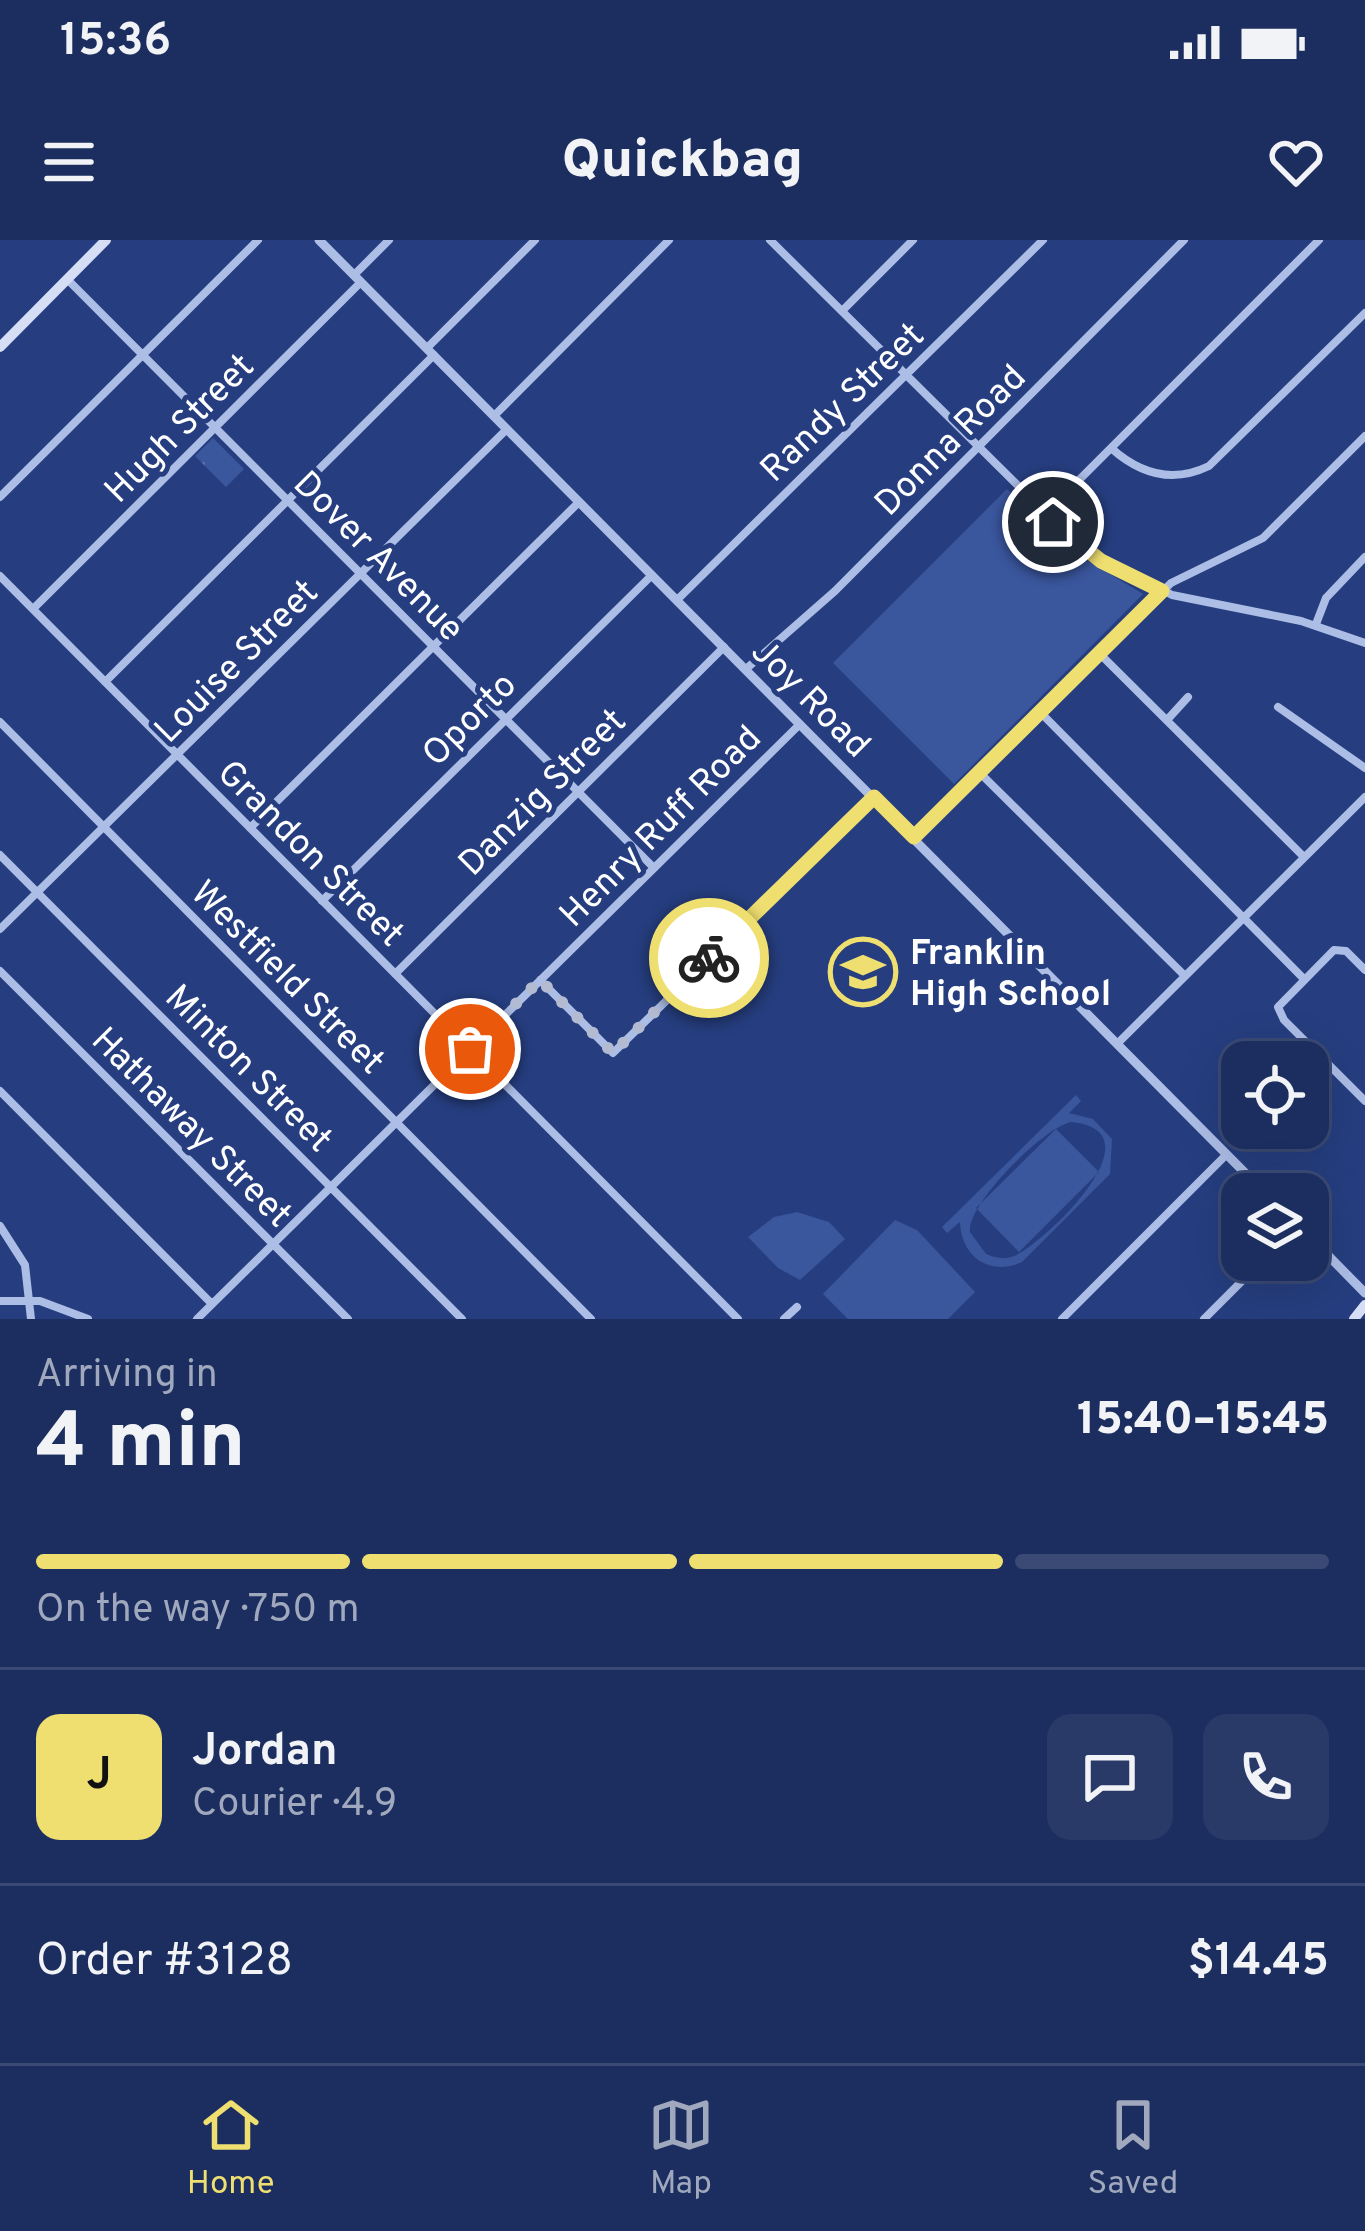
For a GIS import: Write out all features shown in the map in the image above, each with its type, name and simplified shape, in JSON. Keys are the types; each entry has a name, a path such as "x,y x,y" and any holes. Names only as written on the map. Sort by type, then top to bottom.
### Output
{"main road":[{"path":"0,347 106,240"},
{"path":"1354,1319 1365,1305"}],"street":[{"path":"0,497 259,240"},
{"name":"Joy Road","path":"319,240 1244,1173"},
{"name":"Hugh Street","path":"33,609 216,428 389,240"},
{"path":"105,682 288,501 535,240"},
{"path":"494,416 669,240"},
{"path":"842,312 913,240"},
{"name":"Randy Street","path":"677,600 1043,240"},
{"name":"Donna Road","path":"746,669 822,604 1184,240"},
{"path":"1045,514 1319,240"},
{"path":"776,242 1045,514 1101,561 1162,591 1316,625 1365,644"},
{"name":"Dover Avenue","path":"68,280 654,868"},
{"path":"1111,448 1134,466 1158,475 1185,475 1209,466 1365,313"},
{"name":"Louise Street","path":"0,929 507,429"},
{"path":"914,837 1162,591 1191,569 1263,538 1365,436"},
{"path":"250,828 579,502"},
{"path":"1316,625 1327,598 1365,557"},
{"name":"Oporto","path":"322,901 652,575"},
{"name":"Grandon Street","path":"0,577 737,1319"},
{"name":"Danzig Street","path":"395,974 724,647"},
{"path":"1100,654 1304,857"},
{"path":"1167,720 1188,697"},
{"path":"1278,706 1365,768"},
{"path":"1041,713 1303,978"},
{"name":"Westfield Street","path":"0,722 591,1319"},
{"name":"Henry Ruff Road","path":"197,1319 800,724"},
{"path":"980,772 1185,976"},
{"path":"540,980 613,1053 874,797"},
{"path":"1118,1043 1365,797"},
{"name":"Minton Street","path":"0,854 462,1319"},
{"path":"1365,970 1337,949 1279,1002 1279,1012 1365,1101"},
{"name":"Hathaway Street","path":"0,971 348,1319"},
{"path":"0,1090 212,1304"},
{"path":"1062,1319 1226,1155"},
{"path":"0,1226 22,1257 31,1319"},
{"path":"1329,1256 1365,1293"},
{"path":"1204,1319 1242,1281"},
{"path":"0,1300 32,1301 88,1319"},
{"path":"784,1319 797,1307"}],"green space":[{"path":"213,438 244,469 226,487 195,456"},
{"path":"1007,489 1072,551 1143,594 954,784 833,663"},
{"path":"1076,1095 1081,1101 1069,1113 1093,1119 1112,1139 1110,1174 1022,1262 988,1265 965,1245 960,1222 947,1233 942,1227","holes":["1071,1122 1096,1130 1105,1145 1101,1166 1068,1212 1014,1256 986,1254 970,1232 972,1219 993,1186 1058,1127"]},
{"path":"1056,1129 1099,1172 1019,1252 976,1208"},
{"path":"797,1212 829,1222 845,1239 800,1280 778,1268 748,1237 774,1217"},
{"path":"895,1220 917,1230 975,1292 948,1319 848,1319 823,1294"}],"way so far":[{"path":"470,1049 540,980 613,1053 709,958"}],"place":[{"name":"Franklin High School","path":"863,972"}],"route":[{"path":"709,958 874,797 914,837 1162,591 1101,561 1053,522"}]}
